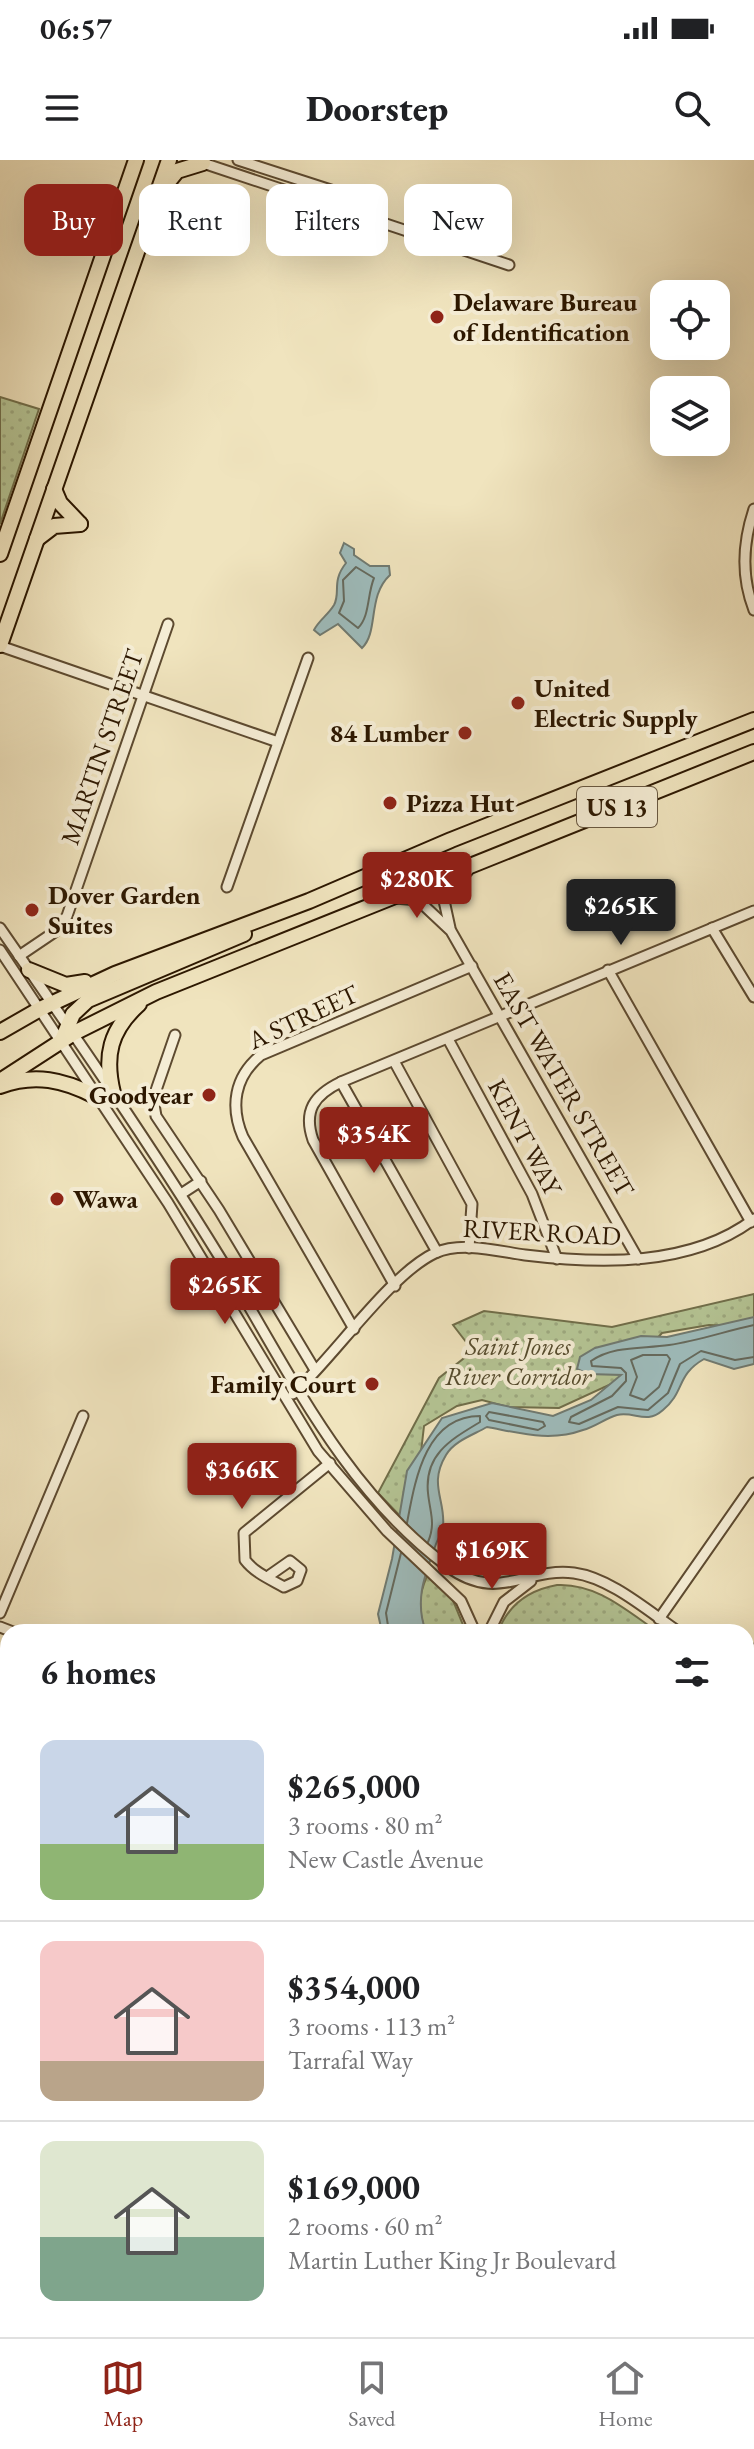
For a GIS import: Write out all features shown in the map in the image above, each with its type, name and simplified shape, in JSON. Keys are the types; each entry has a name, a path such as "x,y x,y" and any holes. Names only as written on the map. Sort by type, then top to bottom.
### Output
{"highway":[{"path":"125,160 126,191"},
{"path":"0,554 136,160"},
{"path":"161,184 169,160"},
{"path":"167,184 177,171 198,162"},
{"path":"0,645 139,246"},
{"path":"36,539 54,526 80,524 60,503 54,489"},
{"name":"US 13","path":"0,1032 46,1006 131,968 309,901 451,840 751,722"},
{"name":"US 13","path":"0,1084 68,1033 156,992 754,752"},
{"path":"68,1033 79,1006 88,1000 226,943 309,901"},
{"path":"29,970 66,985 131,968"},
{"path":"113,1093 107,1063 112,1040 136,1006 156,992"},
{"path":"0,1084 38,1078 76,1086 95,1096"}],"street":[{"path":"238,160 312,184"},
{"path":"198,162 266,186"},
{"path":"388,223 509,265"},
{"path":"754,509 747,535 745,570 754,610"},
{"name":"MARTIN STREET","path":"19,956 56,931 67,916 168,624"},
{"path":"0,645 278,742"},
{"path":"227,887 308,658"},
{"name":"EAST WATER STREET","path":"451,931 443,896 448,887 480,861"},
{"name":"EAST WATER STREET","path":"388,898 418,900 451,931 638,1259"},
{"path":"395,1286 309,1129 312,1103 326,1089 341,1082 754,911"},
{"path":"0,928 29,970 46,1006 68,1033 95,1096 227,1297 286,1400 328,1465 387,1531 451,1590 472,1624"},
{"path":"712,928 754,997"},
{"path":"0,950 113,1093 181,1194 339,1456 395,1521 437,1558 471,1580 493,1586 555,1573 589,1576 667,1624"},
{"name":"A STREET","path":"354,1329 243,1137 235,1116 235,1100 246,1070 261,1055 472,966"},
{"path":"608,970 752,1221"},
{"path":"175,1035 153,1108 201,1181 315,1370"},
{"name":"KENT WAY","path":"448,1039 532,1194 557,1259"},
{"path":"394,1061 468,1194 473,1214 469,1248"},
{"path":"341,1082 437,1252"},
{"path":"181,1194 201,1181"},
{"name":"RIVER ROAD","path":"286,1400 395,1286 437,1252 469,1248 557,1259 638,1259 706,1243 752,1221"},
{"path":"0,1613 83,1416"},
{"path":"270,1575 256,1571 245,1560 244,1533 339,1456"},
{"path":"659,1619 753,1484"},
{"path":"493,1624 504,1602 533,1579"}],"green space":[{"path":"0,397 39,409 0,524"},
{"name":"Saint Jones River Corridor","path":"754,1294 754,1327 709,1325 662,1333 620,1380 559,1408 508,1407 482,1400 457,1406 424,1426 416,1496 403,1519 378,1493 439,1378 473,1351 453,1325 484,1311 612,1327"},
{"path":"427,1576 452,1598 463,1624 424,1624 420,1603"},
{"path":"557,1585 585,1589 623,1607 647,1624 501,1624 521,1600"}],"water":[{"path":"344,543 370,566 389,566 390,575 378,593 370,633 362,648 338,624 320,635 314,630 336,600 337,581 346,563 340,553"},
{"path":"754,1317 754,1364 734,1369 704,1359 689,1371 670,1403 651,1417 617,1415 587,1429 559,1435 535,1435 487,1427 464,1439 446,1455 438,1475 443,1527 422,1588 424,1624 380,1624 378,1614 392,1559 407,1471 442,1418 492,1403 553,1416 591,1400 621,1375 588,1374 577,1369 580,1357 595,1348 641,1336 667,1337"}],"place":[{"name":"Delaware Bureau of Identification","path":"437,317"},
{"name":"United Electric Supply","path":"518,703"},
{"name":"84 Lumber","path":"465,733"},
{"name":"Pizza Hut","path":"390,803"},
{"name":"Dover Garden Suites","path":"32,910"},
{"name":"Goodyear","path":"209,1095"},
{"name":"Wawa","path":"57,1199"},
{"name":"Family Court","path":"372,1384"}]}
